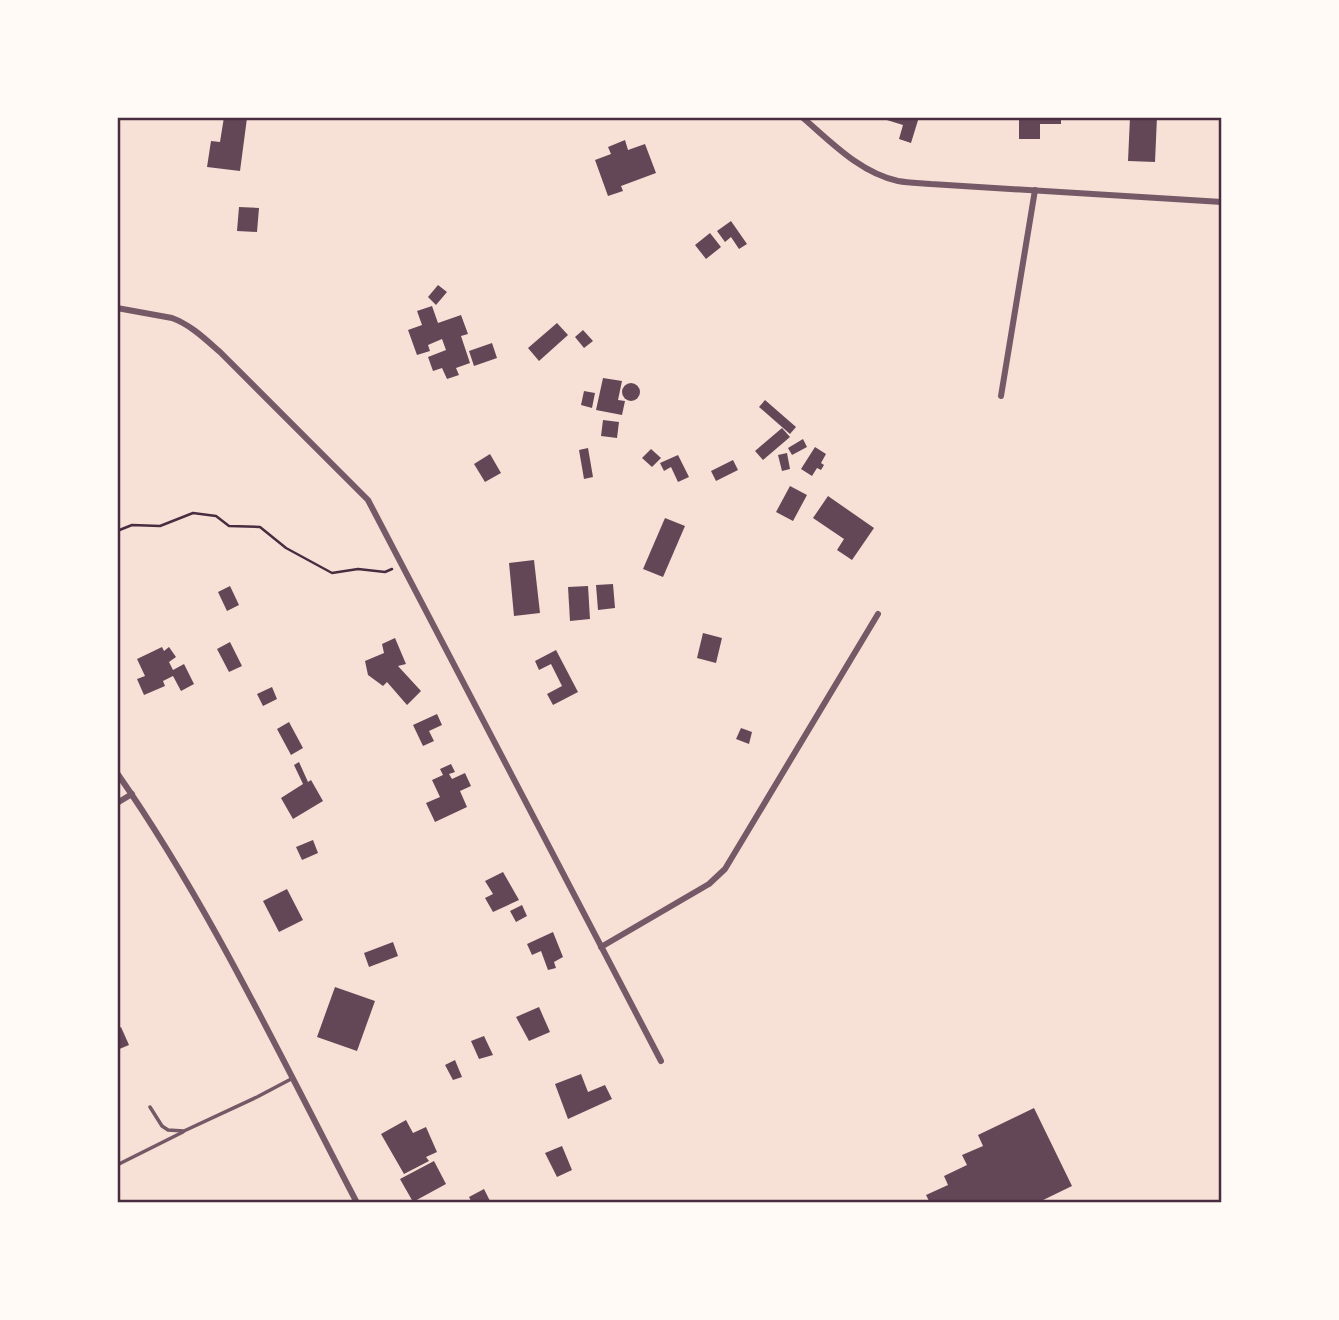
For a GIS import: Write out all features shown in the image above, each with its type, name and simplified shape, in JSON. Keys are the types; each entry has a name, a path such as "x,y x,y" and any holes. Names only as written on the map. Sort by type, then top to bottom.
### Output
{"street":[{"path":"802,117 869,170 896,180 1222,202"},
{"path":"1001,396 1035,190"},
{"path":"117,308 180,321 200,335 369,500 661,1061"},
{"path":"601,947 709,884 725,869 878,614"},
{"path":"117,773 211,925 357,1203"},
{"path":"117,803 132,794"}],"lane":[{"path":"117,1165 293,1078"},
{"path":"150,1107 162,1126 168,1130 184,1131"}],"path":[{"path":"117,531 132,524 160,526 193,513 205,514 216,516 229,526 260,527 286,548 332,573 358,569 385,572 403,566"}],"building":[{"path":"224,117 247,118 240,171 207,167 211,141 220,142"},
{"path":"877,117 919,117 911,143 899,139 903,125"},
{"path":"1019,117 1061,117 1061,124 1040,124 1040,139 1019,139"},
{"path":"1130,117 1157,117 1155,162 1128,161"},
{"path":"625,140 628,150 645,144 656,173 621,186 623,191 608,196 595,160 611,154 608,147"},
{"path":"239,207 259,208 257,232 237,231"},
{"path":"731,221 747,244 739,249 731,237 725,242 717,231"},
{"path":"710,233 721,247 706,259 695,245"},
{"path":"438,285 447,292 436,305 428,297"},
{"path":"432,306 438,323 461,315 468,334 461,336 470,363 456,368 459,375 447,379 442,368 433,371 428,357 446,350 442,339 428,345 430,351 417,355 408,330 422,325 417,311"},
{"path":"557,323 568,335 539,361 528,348"},
{"path":"583,330 593,341 584,348 575,337"},
{"path":"492,343 497,358 474,366 469,351"},
{"path":"603,378 622,381 618,400 625,401 622,415 596,410"},
{"path":"631,383 637,386 640,392 637,398 631,401 625,398 622,392 625,386"},
{"path":"584,391 595,393 592,408 581,405"},
{"path":"765,400 796,427 790,434 759,407"},
{"path":"603,420 619,422 617,438 601,436"},
{"path":"782,428 790,437 763,460 755,451"},
{"path":"803,439 807,447 792,455 788,448"},
{"path":"815,447 826,454 821,470 817,468 812,476 801,469"},
{"path":"588,448 593,477 584,479 579,450"},
{"path":"651,449 661,458 652,467 642,458"},
{"path":"787,453 790,469 782,471 778,455"},
{"path":"490,454 501,473 485,482 474,464"},
{"path":"678,455 689,477 678,482 671,467 664,471 660,463"},
{"path":"733,460 738,470 716,481 711,471"},
{"path":"790,486 807,495 793,521 776,512"},
{"path":"828,496 874,528 852,560 837,550 844,539 813,518"},
{"path":"665,518 685,526 663,577 643,569"},
{"path":"534,560 540,613 514,616 509,563"},
{"path":"613,584 615,608 598,610 596,585"},
{"path":"230,586 239,605 227,611 218,592"},
{"path":"588,586 590,619 570,621 568,587"},
{"path":"703,633 722,638 716,663 697,658"},
{"path":"395,638 406,664 398,666 421,691 407,705 387,682 383,686 368,675 365,661 384,653 382,644"},
{"path":"230,642 242,666 229,672 217,649"},
{"path":"162,647 164,651 169,647 176,657 169,662 173,670 184,664 194,684 181,691 173,676 163,681 165,686 144,695 137,679 145,676 137,659"},
{"path":"556,650 578,692 553,705 547,694 562,686 551,664 539,670 535,661"},
{"path":"272,687 277,699 263,706 257,694"},
{"path":"437,714 442,725 429,731 434,741 423,746 413,725"},
{"path":"289,722 303,748 291,755 277,729"},
{"path":"741,728 752,732 749,744 736,739"},
{"path":"299,762 308,782 311,780 323,801 293,819 281,798 303,784 294,765"},
{"path":"451,764 455,772 449,774 452,779 465,773 471,786 460,791 467,807 435,822 426,803 440,797 432,780 443,775 440,769"},
{"path":"313,840 318,853 302,860 296,847"},
{"path":"503,872 519,900 493,912 485,898 493,894 485,881"},
{"path":"287,889 303,920 279,932 263,901"},
{"path":"522,905 527,916 516,922 510,911"},
{"path":"553,932 563,957 554,962 556,968 548,970 541,951 532,955 527,944"},
{"path":"393,942 398,956 369,967 364,953"},
{"path":"335,987 375,1001 357,1051 317,1037"},
{"path":"539,1007 550,1032 529,1041 516,1017"},
{"path":"121,1027 129,1045 117,1050 117,1029"},
{"path":"484,1036 493,1055 479,1059 471,1041"},
{"path":"455,1060 462,1077 453,1080 445,1065"},
{"path":"581,1074 588,1092 605,1085 612,1099 568,1119 555,1084"},
{"path":"1034,1108 1072,1186 1037,1203 930,1203 926,1195 948,1185 944,1176 967,1165 962,1155 983,1146 978,1135"},
{"path":"406,1120 413,1133 426,1127 437,1152 426,1157 429,1161 404,1174 381,1134"},
{"path":"562,1146 572,1170 557,1177 545,1153"},
{"path":"434,1161 446,1184 413,1202 400,1179"},
{"path":"484,1189 491,1203 472,1203 469,1197"}]}
